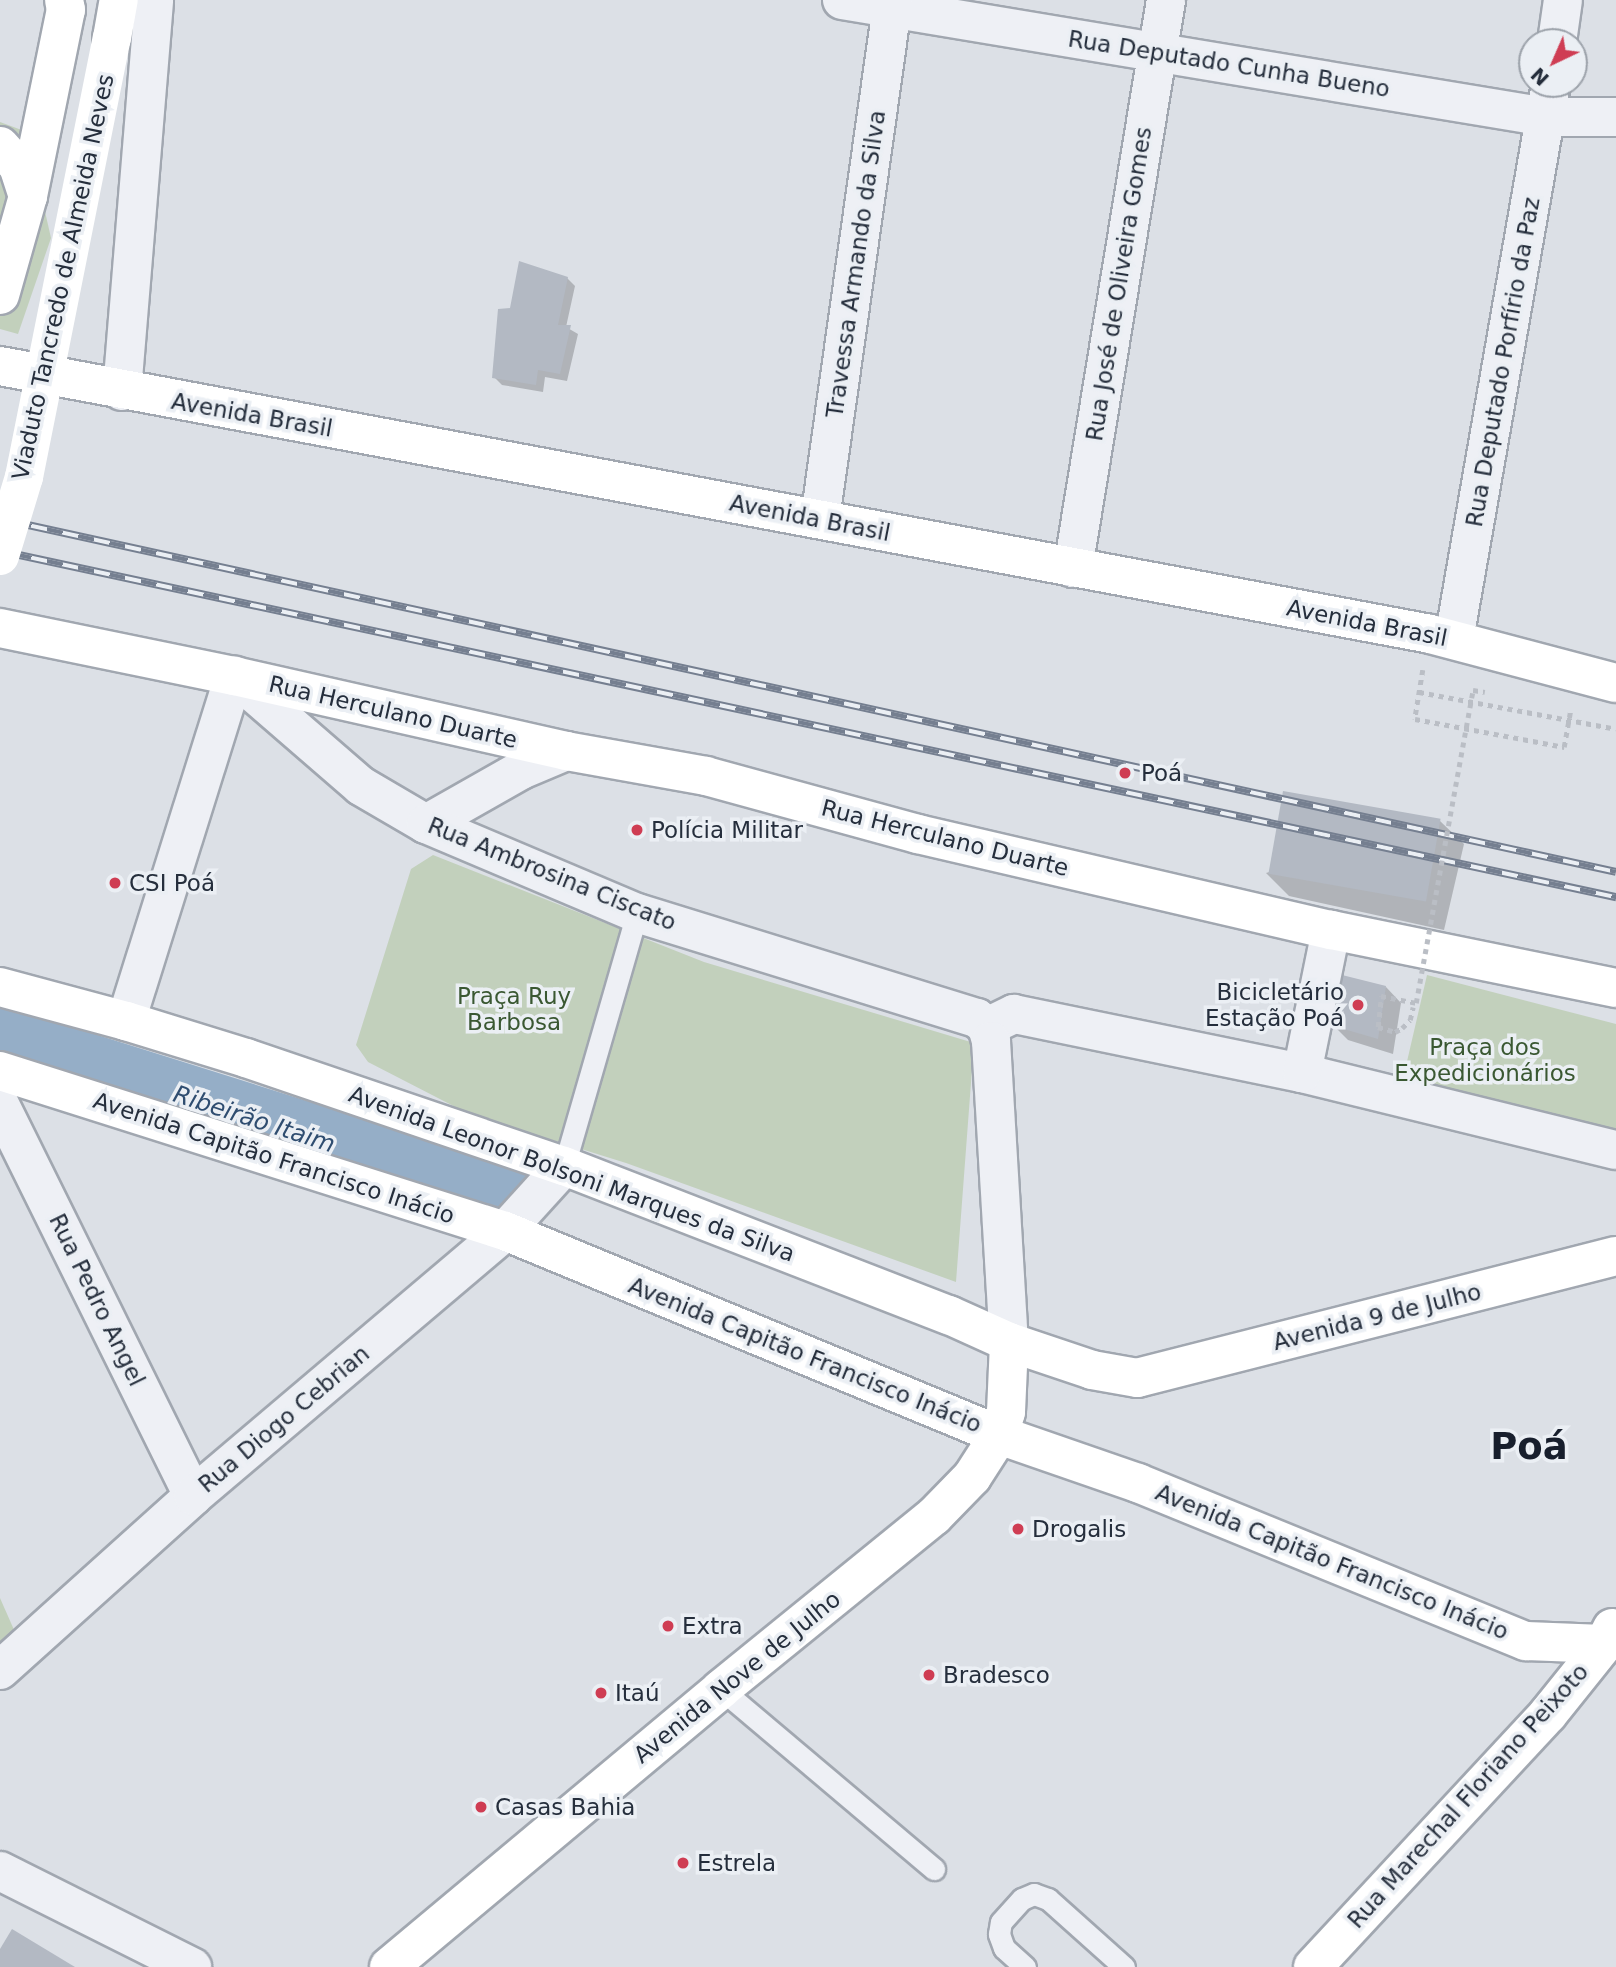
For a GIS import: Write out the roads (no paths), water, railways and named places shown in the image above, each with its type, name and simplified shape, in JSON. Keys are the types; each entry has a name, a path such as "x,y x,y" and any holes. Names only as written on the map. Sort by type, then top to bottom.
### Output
{"main road":[{"path":"0,295 28,196 66,10 64,0"},
{"name":"Viaduto Tancredo de Almeida Neves","path":"0,556 24,477 119,0"},
{"path":"0,146 18,166 28,196"},
{"name":"Avenida Brasil","path":"0,366 1442,637 1616,683"},
{"name":"Rua Herculano Duarte","path":"0,628 234,676 566,751 706,776 918,834 1331,930 1616,988"},
{"name":"Avenida Leonor Bolsoni Marques da Silva","path":"0,987 126,1021 304,1077 564,1166 949,1315 1009,1342 1092,1370 1137,1378"},
{"name":"Avenida Capitão Francisco Inácio","path":"0,1071 505,1231 999,1435 1138,1483 1526,1641 1612,1638"},
{"name":"Avenida 9 de Julho","path":"1137,1378 1616,1256"},
{"name":"Avenida Nove de Julho","path":"389,1967 721,1689 934,1516 972,1477 999,1435 1006,1412 1009,1342"},
{"name":"Rua Marechal Floriano Peixoto","path":"1313,1967 1548,1714 1612,1638"}],"street":[{"path":"122,391 153,0"},
{"name":"Rua Deputado Cunha Bueno","path":"842,0 892,4 1158,52 1549,101 1616,117"},
{"name":"Rua José de Oliveira Gomes","path":"1073,568 1166,0"},
{"path":"1559,28 1563,0"},
{"name":"Travessa Armando da Silva","path":"820,519 892,4"},
{"name":"Rua Deputado Porfírio da Paz","path":"1442,637 1549,101"},
{"path":"126,1021 234,676"},
{"name":"Rua Ambrosina Ciscato","path":"234,676 334,764 388,803 426,824 637,913 977,1018 1302,1073 1616,1150"},
{"path":"426,824 521,770 566,751"},
{"path":"1302,1073 1331,930"},
{"path":"1001,1021 991,1041 1009,1342"},
{"name":"Rua Pedro Angel","path":"0,1105 194,1496"},
{"name":"Rua Diogo Cebrian","path":"0,1670 194,1496 505,1231 564,1166"},
{"path":"0,1871 192,1967"}],"lane":[{"path":"564,1166 637,913"},
{"path":"721,1689 934,1869"},
{"path":"1026,1967 1004,1948 999,1934 1001,1922 1022,1899 1034,1894 1048,1899 1124,1967"}],"waterway":[{"name":"Ribeirão Itaim","path":"0,1040 509,1200"}],"railway":[{"path":"0,519 1616,872"},
{"path":"0,551 1616,897"}],"place":[{"name":"Poá","path":"1125,773"},
{"name":"Polícia Militar","path":"637,830"},
{"name":"CSI Poá","path":"115,883"},
{"name":"Bicicletário Estação Poá","path":"1358,1005"},
{"name":"Drogalis","path":"1018,1529"},
{"name":"Extra","path":"668,1626"},
{"name":"Bradesco","path":"929,1675"},
{"name":"Itaú","path":"601,1693"},
{"name":"Casas Bahia","path":"481,1807"},
{"name":"Estrela","path":"683,1863"}],"district":[{"name":"Poá","path":"1529,1447"}],"park label":[{"name":"Praça Ruy Barbosa","path":"514,1009"},
{"name":"Praça dos Expedicionários","path":"1485,1060"}]}
